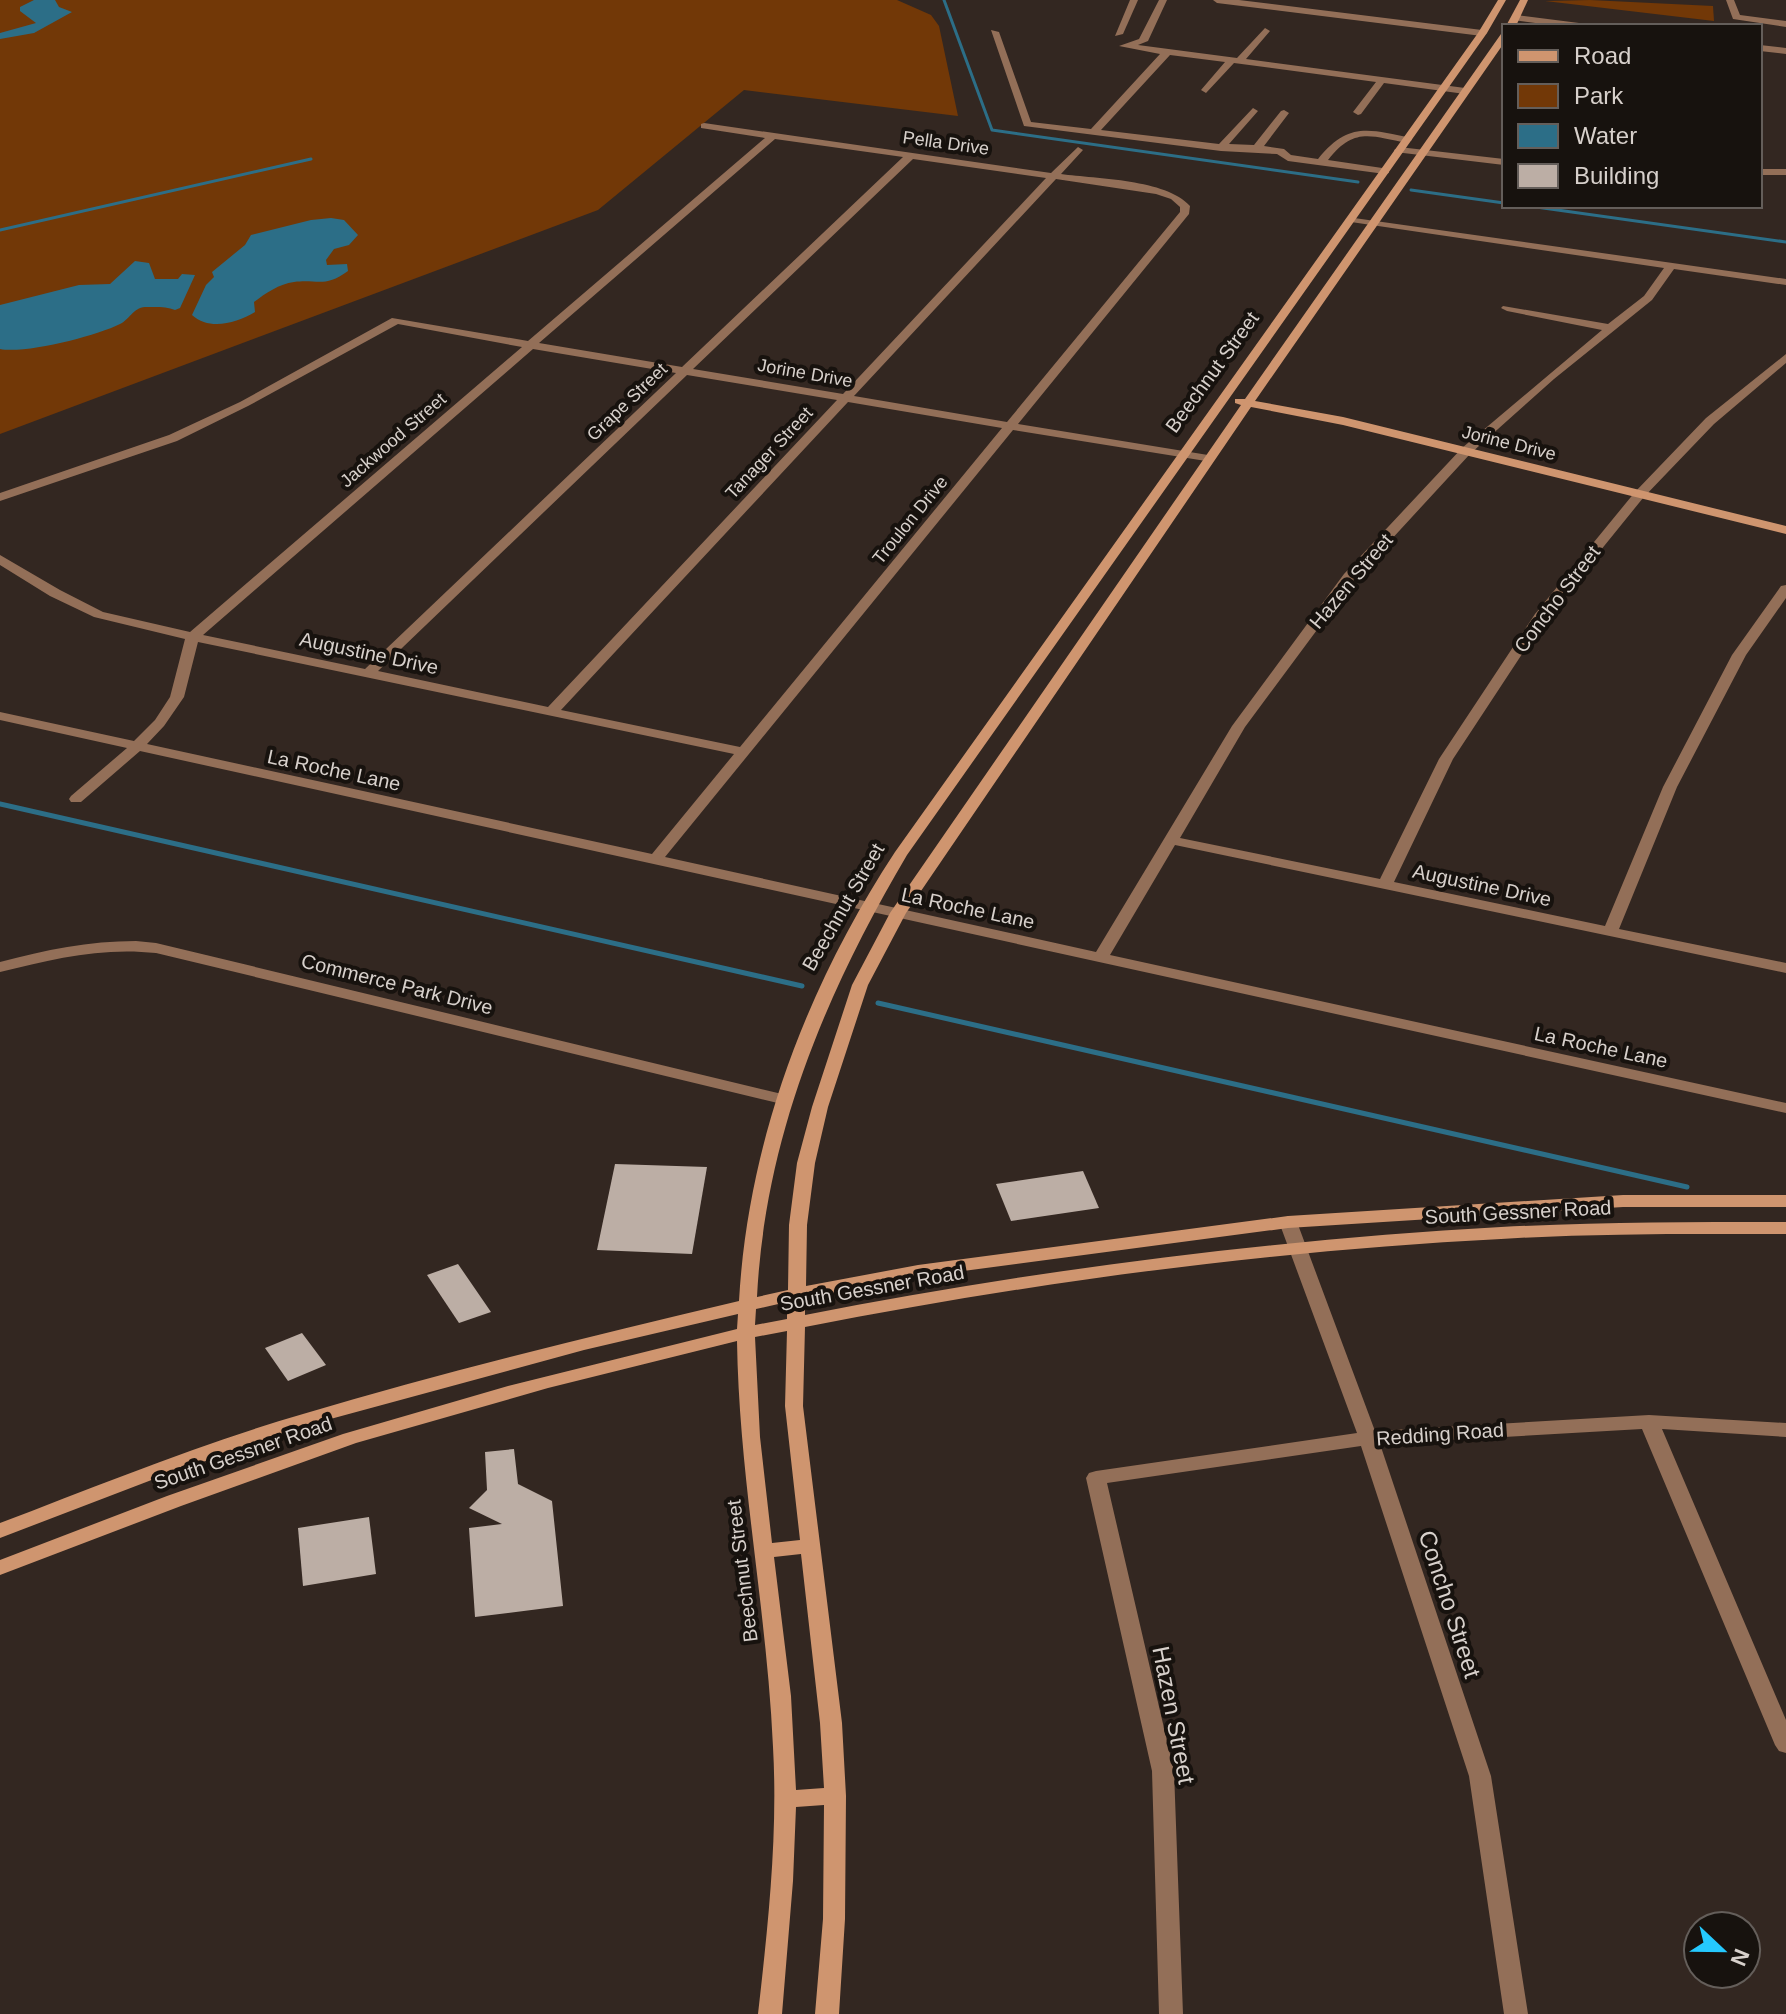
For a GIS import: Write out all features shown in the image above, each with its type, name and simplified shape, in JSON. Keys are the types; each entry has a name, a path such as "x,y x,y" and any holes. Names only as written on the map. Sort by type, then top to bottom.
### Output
{"main road":[{"name":"Beechnut Street","path":"770,2014 785,1799 781,1702 754,1469 746,1333 755,1220 782,1099 821,996 868,906 981,739 1407,140 1502,0"},
{"path":"1513,22 1524,0"},
{"path":"827,2014 835,1903 835,1796 831,1723 794,1406 794,1323 806,1163 816,1120 860,985 898,913 1208,459 1501,40 1479,37"},
{"path":"1291,303 1315,307"},
{"name":"Jorine Drive","path":"1223,398 1343,421 1786,530"},
{"path":"1094,579 1122,585"},
{"path":"981,739 1012,746"},
{"name":"South Gessner Road","path":"0,1531 155,1471 307,1419 584,1344 795,1294 933,1269 1288,1222 1623,1201 1786,1201"},
{"name":"South Gessner Road","path":"0,1568 176,1499 368,1433 468,1403 794,1323 1083,1274 1299,1248 1493,1234 1786,1228"},
{"path":"764,1551 810,1546"},
{"path":"785,1799 835,1796"}],"street":[{"path":"1118,34 1134,0"},
{"path":"1163,0 1143,41 1124,46 1465,91"},
{"path":"1217,0 1479,37"},
{"path":"1730,0 1736,17 1786,24"},
{"path":"1513,22 1546,24"},
{"path":"1206,90 1265,31"},
{"path":"994,32 1027,124 1221,148 1280,151 1288,158 1385,171"},
{"path":"1762,48 1786,51"},
{"path":"1094,132 1167,52"},
{"path":"1358,112 1382,80"},
{"path":"1221,148 1253,111"},
{"path":"1257,148 1284,113"},
{"name":"Pella Drive","path":"704,126 1158,191 1181,201"},
{"path":"1321,162 1337,141 1352,132 1407,140"},
{"name":"Jackwood Street","path":"193,636 773,136"},
{"name":"Tanager Street","path":"551,712 1078,150"},
{"path":"1399,150 1502,162"},
{"name":"Grape Street","path":"368,673 910,156"},
{"path":"1762,172 1786,172"},
{"name":"Troulon Drive","path":"655,860 1185,212 1181,201"},
{"path":"1351,219 1786,282"},
{"name":"Hazen Street","path":"1101,957 1239,726 1349,577 1466,451 1550,377 1648,298 1671,265"},
{"path":"1507,308 1610,328"},
{"name":"Jorine Drive","path":"0,497 173,438 244,404 396,320 1208,459"},
{"name":"Concho Street","path":"1385,885 1454,746 1540,617 1639,495 1710,421 1786,357"},
{"name":"Augustine Drive","path":"0,559 45,588 96,614 743,752"},
{"path":"1610,932 1670,787 1739,655 1786,589"},
{"path":"76,799 135,747 176,699 193,636"},
{"name":"La Roche Lane","path":"0,716 1786,1108"},
{"name":"Augustine Drive","path":"1170,840 1786,968"},
{"name":"Commerce Park Drive","path":"0,967 72,948 130,944 156,948 782,1099"},
{"name":"Concho Street","path":"1288,1222 1368,1438 1480,1776 1516,2014"},
{"path":"1649,1422 1786,1745"},
{"name":"Redding Road","path":"1096,1478 1368,1438 1649,1422 1786,1430"},
{"name":"Hazen Street","path":"1096,1478 1163,1771 1171,2014"}],"green space":[{"path":"0,0 897,0 931,15 939,26 958,116 744,90 598,210 0,434"},
{"path":"1545,1 1713,6 1714,21"}],"water":[{"path":"34,0 55,0 59,7 72,12 34,33 0,39 0,33 36,23 20,11 20,7"},
{"path":"331,218 344,220 358,235 349,245 334,249 326,260 327,265 347,264 348,271 327,281 294,282 278,287 254,302 255,312 231,322 207,323 192,315 206,285 214,277 212,272 245,245 251,235"},
{"path":"135,261 149,263 155,279 195,275 180,308 145,307 120,324 78,339 26,349 0,349 0,305 79,285 110,284"}],"building":[{"path":"615,1164 707,1167 692,1254 597,1250"},
{"path":"1083,1171 1099,1208 1011,1221 996,1184"},
{"path":"458,1264 491,1312 459,1323 427,1275"},
{"path":"302,1333 326,1365 288,1381 265,1348"},
{"path":"514,1449 518,1484 552,1501 563,1606 475,1617 469,1528 502,1524 469,1508 487,1490 485,1452"},
{"path":"369,1517 376,1574 303,1586 298,1528"}],"waterway":[{"path":"944,0 992,130 1358,182"},
{"path":"0,230 311,159"},
{"path":"1411,190 1502,203"},
{"path":"1543,208 1786,242"},
{"path":"0,804 802,986"},
{"path":"878,1003 1687,1187"}]}
